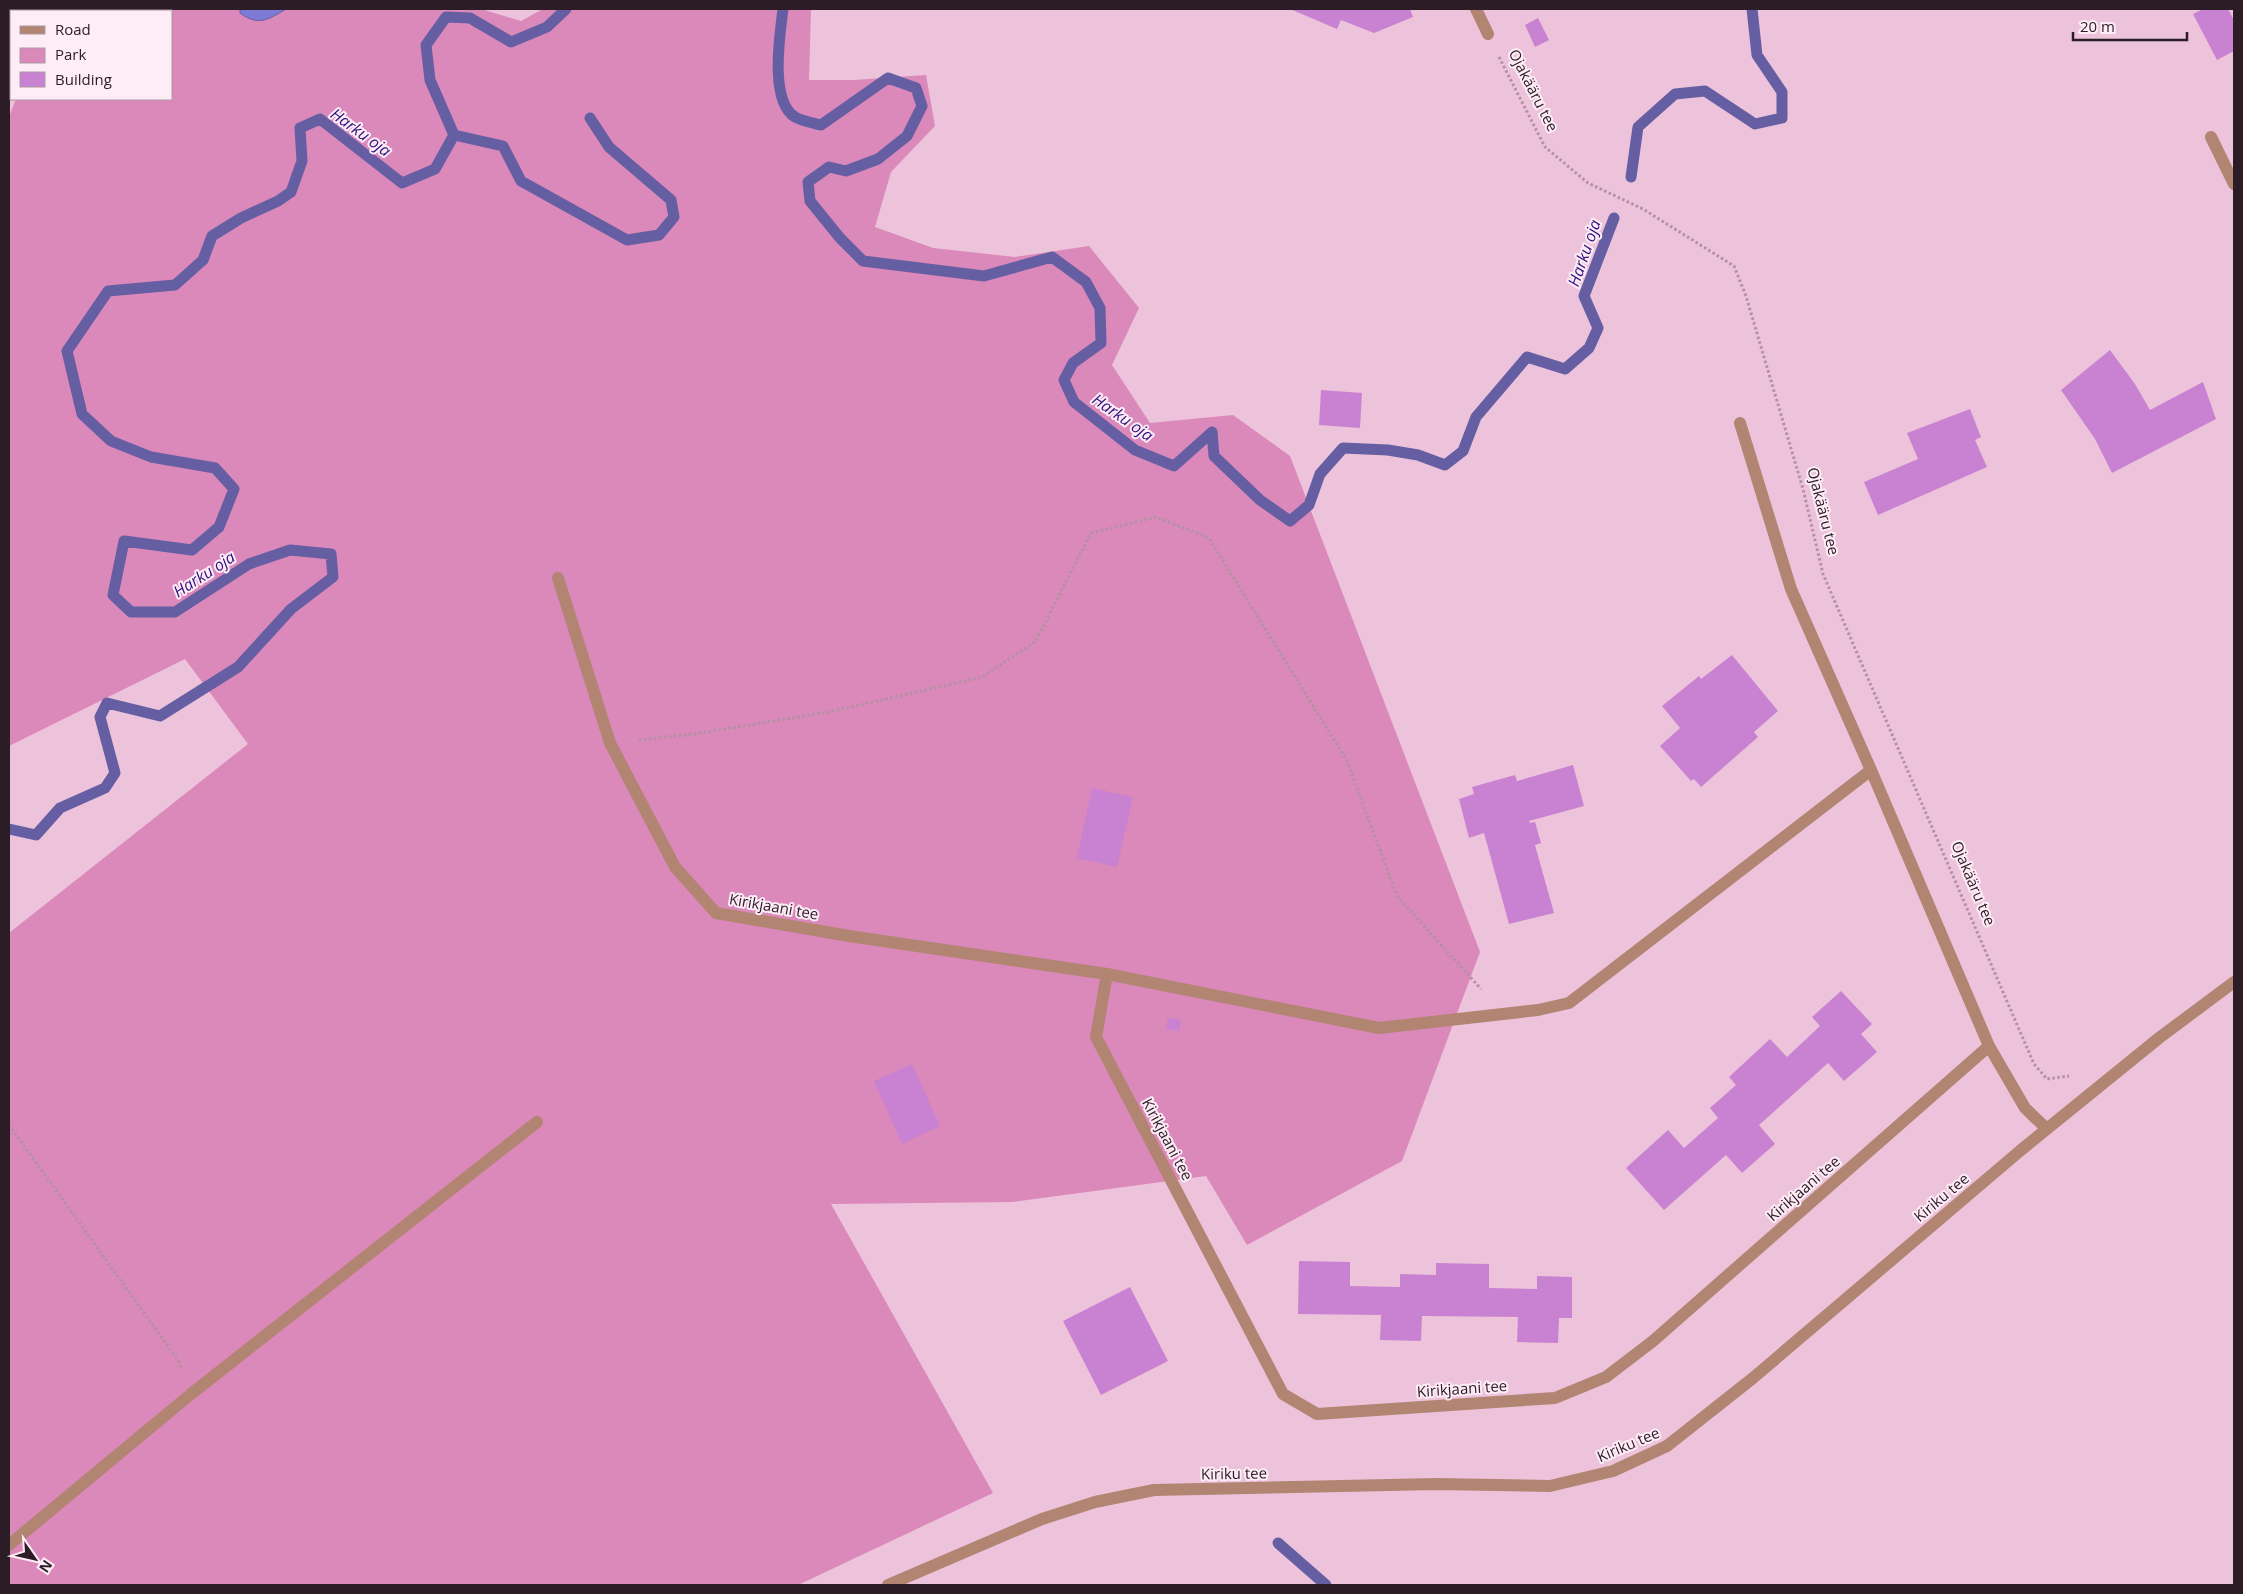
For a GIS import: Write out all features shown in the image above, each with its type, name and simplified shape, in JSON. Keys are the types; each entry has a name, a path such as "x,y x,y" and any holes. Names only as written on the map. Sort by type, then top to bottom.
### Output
{"street":[{"path":"1476,9 1488,34"},
{"path":"2211,138 2234,184"},
{"path":"1740,423 1791,589 1989,1046 2025,1108 2047,1129"},
{"name":"Kirikjaani tee","path":"558,578 610,743 675,867 716,913 849,936 1108,974 1379,1028 1538,1010 1569,1003 1871,770"},
{"name":"Kirikjaani tee","path":"1108,974 1096,1036 1284,1394 1317,1414 1554,1398 1606,1377 1653,1341 1989,1046"},
{"name":"Kiriku tee","path":"888,1585 1042,1519 1095,1502 1154,1490 1436,1484 1550,1486 1614,1470 1667,1446 1752,1378 2047,1129 2159,1038 2234,982"},
{"path":"9,1545 191,1394 537,1122"}],"path":[{"name":"Ojakääru tee","path":"1488,34 1545,147 1588,183 1643,209 1734,266 1746,296 1803,490 1823,574 2034,1064 2046,1079 2072,1076"},
{"path":"610,743 694,734 829,712 982,677 1035,642 1091,532 1156,517 1209,538 1347,761 1397,896 1482,989"},
{"path":"9,1125 178,1360 191,1394"}],"green space":[{"path":"240,9 240,13 258,21 269,18 286,9 481,9 521,21 543,9 811,9 809,80 854,80 926,75 935,126 891,172 875,227 933,248 1015,257 1089,246 1139,308 1112,365 1150,423 1233,415 1290,456 1480,952 1402,1161 1247,1245 1206,1176 1013,1202 831,1204 993,1493 798,1585 9,1585 9,933 248,744 185,659 9,746 9,117 16,100 172,100 172,10 52,10"}],"shaded area":[{"path":"240,9 286,9 269,18 258,21 240,13"}],"building":[{"path":"1290,9 1410,9 1413,17 1374,33 1341,20 1337,29"},
{"path":"2203,9 2228,9 2234,20 2234,51 2217,60 2193,14"},
{"path":"1538,18 1549,40 1535,47 1525,25"},
{"path":"2110,350 2135,384 2150,410 2203,382 2216,419 2112,473 2095,439 2061,390"},
{"path":"1321,390 1362,393 1360,428 1319,425"},
{"path":"1970,409 1981,437 1975,440 1987,467 1878,515 1864,482 1918,459 1907,433"},
{"path":"1732,655 1778,711 1754,732 1758,737 1701,787 1694,779 1691,781 1660,746 1680,728 1662,706 1699,676 1701,679"},
{"path":"1573,765 1584,806 1529,821 1530,823 1535,822 1541,843 1535,845 1554,913 1509,924 1484,833 1469,838 1459,799 1474,794 1472,787 1515,775 1517,781"},
{"path":"1092,788 1133,797 1117,867 1077,858"},
{"path":"1841,991 1872,1024 1861,1034 1877,1052 1844,1081 1828,1063 1759,1125 1775,1144 1742,1173 1726,1155 1664,1210 1626,1168 1668,1130 1684,1148 1718,1118 1710,1108 1736,1085 1729,1077 1770,1039 1787,1057 1820,1026 1812,1017"},
{"path":"1168,1018 1181,1020 1179,1031 1166,1029"},
{"path":"912,1064 940,1126 902,1144 874,1081"},
{"path":"1299,1261 1350,1262 1350,1286 1400,1287 1400,1274 1436,1275 1436,1263 1489,1264 1489,1288 1537,1289 1537,1276 1572,1277 1572,1318 1559,1318 1558,1343 1517,1342 1518,1317 1422,1316 1421,1341 1380,1340 1381,1315 1298,1314"},
{"path":"1130,1287 1168,1361 1101,1395 1063,1321"}],"waterway":[{"name":"Harku oja","path":"9,829 36,835 60,808 105,788 115,773 100,717 107,703 160,716 238,667 291,609 333,577 331,554 290,550 249,564 175,612 131,612 113,595 124,541 192,550 219,527 234,489 215,468 151,457 111,441 82,414 67,351 108,291 175,285 203,260 212,236 241,218 278,201 291,192 302,161 300,128 320,119 402,183 435,169 454,135 430,80 426,45 446,17 470,18 511,42 547,27 566,9"},
{"name":"Harku oja","path":"783,9 778,66 779,82 787,109 795,117 821,125 888,78 916,88 922,106 907,136 878,159 846,171 829,167 808,182 810,201 840,238 863,261 984,276 1052,257 1086,282 1100,308 1101,343 1073,363 1064,380 1074,402 1135,450 1174,466 1212,432 1214,456 1260,500 1290,521 1309,505 1320,474 1343,448 1388,450 1418,455 1445,465 1463,451 1476,417 1527,357 1565,369 1589,348 1598,328 1584,296 1614,218"},
{"name":"Harku oja","path":"1631,177 1638,127 1675,94 1705,91 1755,124 1782,118 1782,92 1757,55 1752,9"},
{"name":"Harku oja","path":"454,135 503,146 521,181 627,240 659,235 674,217 671,200 609,147 590,118"},
{"path":"1278,1543 1326,1585"}]}
